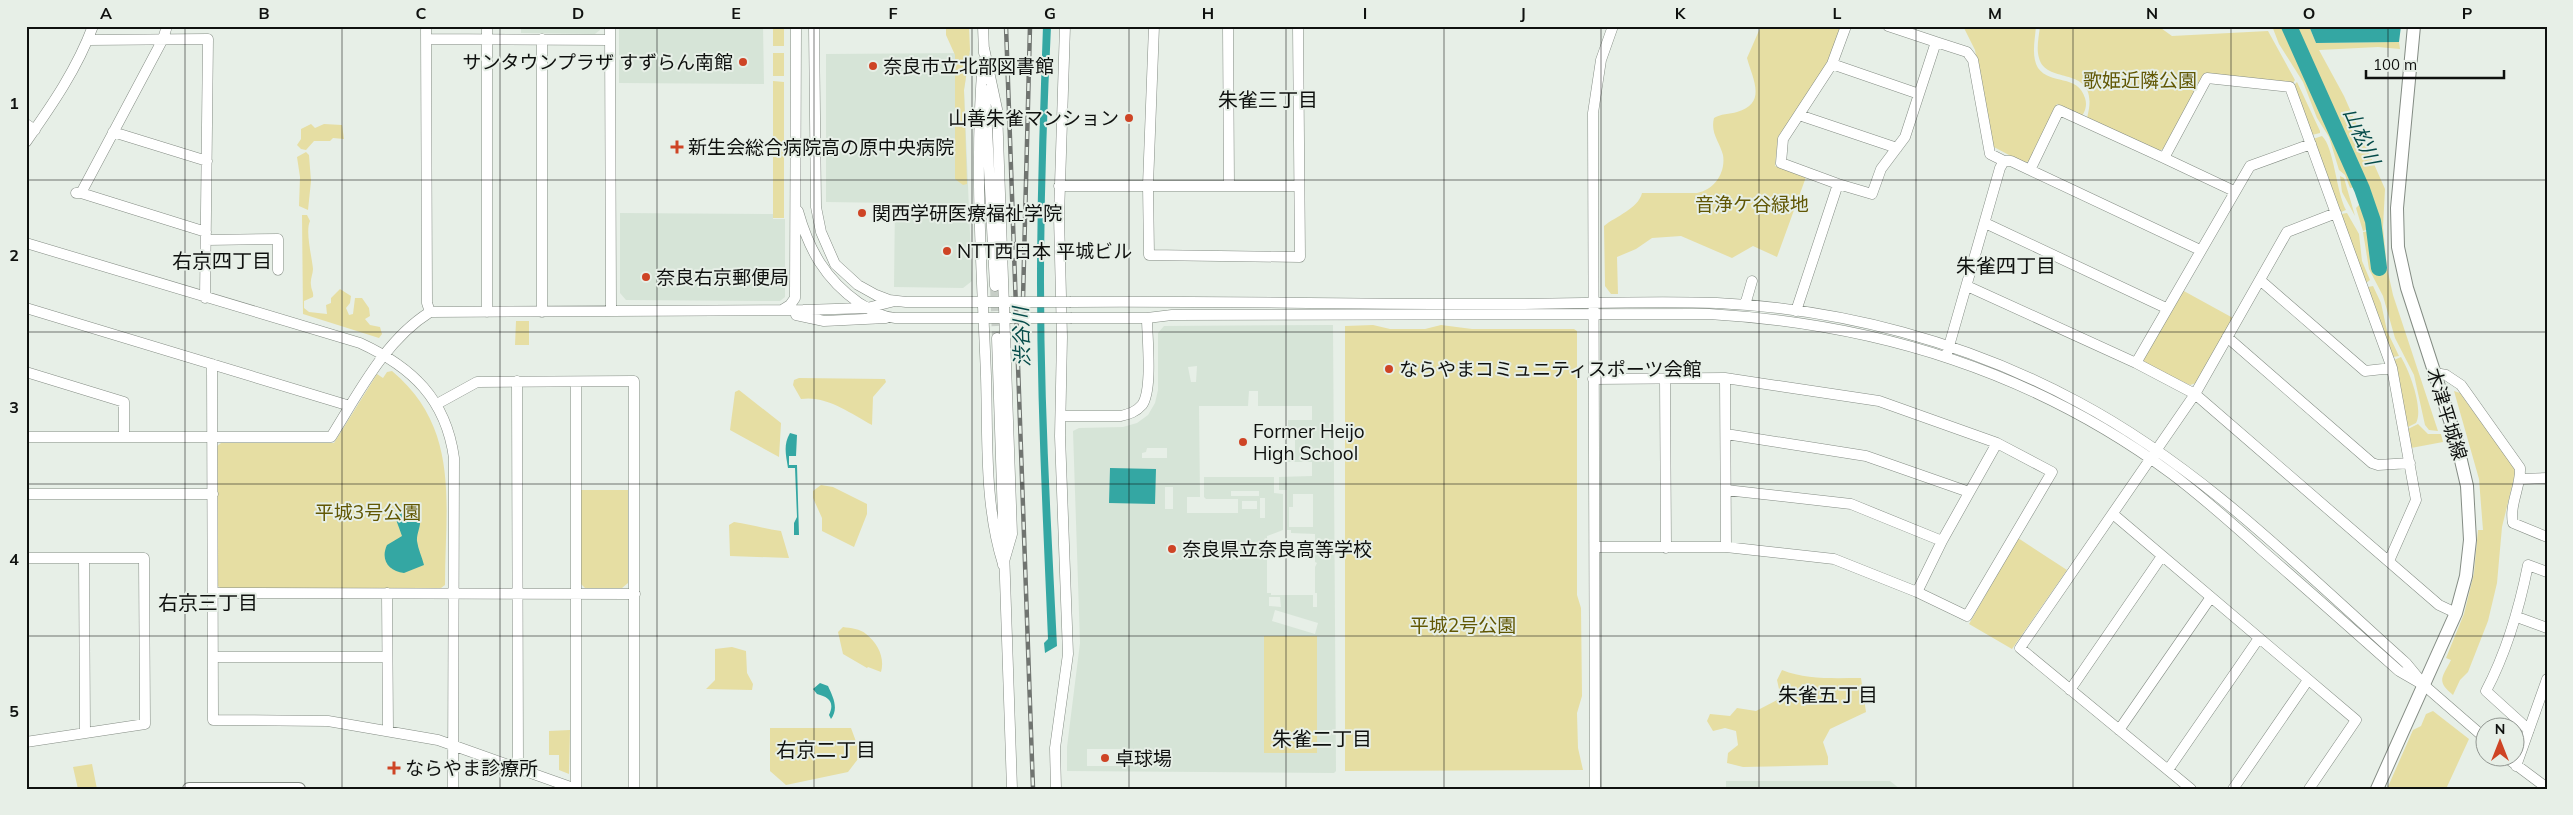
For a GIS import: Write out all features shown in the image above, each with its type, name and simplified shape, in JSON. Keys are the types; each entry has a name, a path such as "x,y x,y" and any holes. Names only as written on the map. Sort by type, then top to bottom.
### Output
{"main road":[{"name":"木津平城線","path":"2377,789 2425,686 2456,613 2468,562 2470,511 2467,486 2456,439 2407,288 2396,234 2414,26"},
{"path":"189,789 299,789"}],"street":[{"path":"26,142 31,127 58,96 88,40 93,26"},
{"path":"167,26 163,39 78,193 206,236 278,239 278,270"},
{"path":"426,26 427,304 430,312"},
{"path":"487,26 487,312"},
{"path":"610,26 611,312"},
{"path":"781,311 790,306 795,298 796,26"},
{"path":"814,26 818,221 827,250 835,264 862,288 884,299 895,301 1593,308 1767,318 1830,327 1946,357 2051,401 2153,454"},
{"path":"983,26 994,286"},
{"path":"1056,789 1055,748 1068,649 1059,186 1064,26"},
{"path":"1154,26 1148,185 1149,255 1300,257 1298,26"},
{"path":"1228,26 1229,186"},
{"path":"1595,789 1593,113 1599,68 1613,26"},
{"path":"1846,26 1832,64 1783,139 1781,164 1872,194 1881,169 1905,137 1936,42"},
{"path":"1888,26 1967,52 1973,60 1990,154 2004,162 2010,161 2030,170 2200,250"},
{"path":"88,40 208,39 205,298"},
{"path":"426,39 610,40"},
{"path":"542,39 542,312"},
{"path":"984,48 979,104 982,302 992,522 1003,565"},
{"path":"984,48 997,109 1007,302 1012,534 1003,565"},
{"path":"1832,64 1919,94"},
{"path":"2164,158 2207,78 2290,87 2392,368 2416,500 2389,561"},
{"path":"2030,170 2059,110 2234,192"},
{"path":"1798,114 1897,148"},
{"path":"113,132 207,161"},
{"path":"2136,362 2250,166 2311,144"},
{"path":"1946,357 2004,162"},
{"path":"1796,311 1838,184"},
{"path":"1059,186 1298,186"},
{"path":"796,200 804,231 814,256 822,269 842,291 867,308 883,316 895,318"},
{"path":"2191,789 2020,648 2195,394 2287,232 2336,213"},
{"path":"1985,224 2166,308"},
{"path":"26,243 360,343 385,355 406,369 437,404 449,433 454,458 453,789"},
{"path":"2260,280 2365,370 2392,368"},
{"path":"1746,306 1752,281"},
{"path":"1967,286 2136,362 2195,394 2439,605 2456,613"},
{"path":"862,288 867,298 867,308"},
{"path":"26,437 331,437 385,355 416,323 430,312 781,311 867,308 895,301"},
{"path":"781,311 824,321 895,318 1147,318 1172,315 1746,306 1841,317 1949,346 2018,373 2076,401 2153,454 2399,671 2425,686 2476,730"},
{"path":"26,308 350,406"},
{"path":"850,320 867,308"},
{"path":"1062,416 1121,416 1130,414 1142,404 1147,392 1147,318"},
{"path":"2227,337 2372,463 2378,465 2410,463"},
{"path":"997,338 1003,565 1012,789"},
{"path":"212,364 213,720 328,721 388,731 454,744 576,789 576,382"},
{"path":"26,372 124,402 124,437"},
{"path":"2434,373 2446,375 2461,385 2520,468 2521,479 2512,513 2513,523 2547,537"},
{"path":"1593,379 1725,378 1879,400 1997,443 2052,472 1967,616 1917,592 1834,559 1726,547 1594,547"},
{"path":"1725,378 1726,547"},
{"path":"1665,379 1666,548"},
{"path":"517,381 518,767"},
{"path":"437,404 477,382 634,381 634,789"},
{"path":"1726,434 1866,456 1969,492"},
{"path":"1917,592 1942,541 1997,443"},
{"path":"2521,479 2547,478"},
{"path":"1726,490 1851,504 1942,541"},
{"path":"26,494 213,494"},
{"path":"2113,514 2356,720 2310,789"},
{"path":"2070,690 2162,556"},
{"path":"26,558 144,558 145,724 26,742"},
{"path":"84,558 85,733"},
{"path":"2529,730 2486,691 2501,662 2517,617 2528,565 2547,572"},
{"path":"213,593 635,594"},
{"path":"387,593 388,731"},
{"path":"2119,730 2211,597"},
{"path":"2517,617 2547,628"},
{"path":"2168,770 2259,638"},
{"path":"213,657 388,657"},
{"path":"2233,789 2308,680"},
{"path":"2526,738 2547,680"},
{"path":"2519,768 2547,788"}],"shaded area":[{"path":"521,26 600,26 600,30 595,34 521,33"},
{"path":"619,26 763,26 764,84 619,83"},
{"path":"970,53 964,90 972,281 963,288 894,287 895,203 826,202 826,54"},
{"path":"620,213 773,214 773,219 785,219 785,297 780,301 626,300 620,293"},
{"name":"奈良県立奈良高等学校","path":"1333,325 1336,771 1334,773 1067,771 1067,747 1080,643 1073,431 1079,428 1123,427 1137,423 1148,415 1155,403 1158,390 1158,333 1164,326","holes":["1197,366 1196,382 1191,382 1188,367","1249,391 1258,391 1258,406 1312,406 1312,420 1288,420 1288,430 1295,430 1295,452 1288,453 1288,462 1312,462 1312,476 1279,477 1279,490 1287,490 1287,530 1291,530 1291,533 1315,534 1315,562 1317,563 1315,567 1315,593 1317,593 1317,607 1313,607 1313,595 1271,595 1271,593 1267,593 1267,536 1283,530 1283,494 1274,493 1274,477 1204,477 1204,497 1206,499 1238,499 1238,513 1187,513 1187,497 1200,497 1199,406 1248,406","1147,448 1167,448 1167,458 1142,458 1142,453 1146,452","1165,487 1173,487 1173,509 1165,509","1231,491 1259,491 1259,496 1231,496","1293,494 1313,494 1313,527 1289,527 1289,507 1293,507","1260,498 1265,498 1265,518 1260,518","1242,501 1257,501 1257,509 1242,509","1269,597 1280,597 1281,607 1269,606","1275,610 1318,623 1315,634 1272,621","1087,749 1122,749 1122,766 1087,766","1127,755 1137,755 1137,765 1127,765"]},
{"path":"1726,781 1890,781 1900,789 1726,789"}],"green space":[{"path":"773,26 784,26 784,46 773,46"},
{"path":"946,26 969,26 970,50 964,90 967,184 963,185 955,179 955,55 946,35"},
{"name":"音浄ケ谷緑地","path":"1761,26 1841,26 1829,61 1778,137 1775,166 1806,177 1777,257 1753,246 1732,258 1681,236 1652,238 1636,249 1617,257 1618,294 1611,294 1605,286 1604,226 1636,204 1642,193 1697,193 1709,188 1718,180 1723,168 1723,155 1713,128 1714,118 1737,112 1747,108 1752,103 1756,89 1747,58"},
{"path":"1963,26 2036,26 2034,53 2038,68 2049,76 2070,82 2081,91 2085,98 2085,109 2082,116 2057,104 2029,161 2024,163 1992,146 1975,50"},
{"name":"歌姫近隣公園","path":"2040,26 2158,26 2172,36 2268,31 2295,80 2293,83 2205,73 2163,149 2158,151 2087,118 2090,101 2087,89 2080,82 2052,72 2044,67 2039,58"},
{"path":"2272,26 2283,26 2290,40 2355,183 2369,229 2363,231 2356,208 2360,204 2355,187 2350,188 2345,175 2339,170 2329,137 2317,118 2303,82 2279,44"},
{"path":"2295,26 2309,26 2316,43 2399,42 2400,49 2378,47 2319,50 2344,96 2385,189 2383,227 2387,268 2393,295 2438,431 2429,430 2425,425 2414,375 2395,338 2383,296 2369,269 2363,232 2369,231 2376,270 2383,269 2376,220 2362,180"},
{"path":"773,53 784,53 784,76 773,76"},
{"path":"773,81 784,82 784,218 773,218"},
{"path":"2297,82 2320,133 2312,135 2294,85"},
{"path":"311,124 315,128 324,124 342,125 344,139 333,138 330,141 314,141 306,150 301,149 297,145 301,139 301,129"},
{"path":"2322,136 2332,159 2346,210 2341,212 2313,139"},
{"path":"306,152 309,155 311,181 308,210 299,206 300,177 297,157"},
{"path":"2340,176 2344,178 2355,216 2342,192"},
{"path":"2347,213 2359,234 2362,261 2370,280 2366,283 2341,214"},
{"path":"302,215 307,215 310,221 308,237 313,269 311,287 313,297 304,301 304,308 309,312 327,314 326,305 331,303 331,298 340,289 351,296 350,303 346,308 349,315 353,314 355,298 362,298 369,308 370,316 365,319 370,325 380,327 382,334 379,338 303,314"},
{"path":"2373,286 2381,303 2387,331 2399,356 2393,357 2368,287"},
{"path":"2182,290 2233,318 2196,383 2190,385 2145,364 2143,358"},
{"path":"516,321 529,321 529,345 515,345"},
{"name":"平城2号公園","path":"1373,325 1390,329 1425,329 1441,325 1472,329 1574,329 1577,331 1577,595 1581,608 1582,696 1577,713 1578,748 1583,770 1345,771 1345,326"},
{"path":"2401,357 2411,380 2418,409 2416,423 2408,427 2394,360"},
{"name":"平城3号公園","path":"392,371 414,394 429,418 439,443 444,469 446,497 445,585 441,588 221,589 217,585 216,447 221,443 334,443 377,374 383,378 387,372"},
{"path":"799,378 885,379 886,382 873,397 872,425 829,402 810,398 801,399 793,385 794,380"},
{"path":"739,390 781,423 779,457 730,430 735,392"},
{"path":"2454,391 2460,393 2514,468 2515,474 2502,527 2497,583 2488,621 2468,672 2460,680 2453,695 2444,686 2442,679 2451,660 2446,658 2464,614 2474,573 2478,530 2483,530 2479,479"},
{"path":"2418,424 2428,434 2441,434 2443,442 2411,448 2408,429"},
{"path":"821,485 833,487 867,504 867,514 854,547 822,531 822,518 813,498 813,491"},
{"path":"581,490 628,490 628,583 622,588 585,588 581,584"},
{"path":"734,522 781,531 789,558 730,556 729,525"},
{"path":"2018,538 2067,570 2012,649 1969,624"},
{"path":"843,627 861,631 874,642 880,651 882,661 881,672 867,668 843,654 838,632"},
{"path":"1264,636 1317,636 1317,753 1264,753"},
{"path":"732,647 746,651 747,673 753,684 752,690 706,689 715,680 715,649"},
{"path":"1782,670 1811,677 1861,678 1866,712 1830,729 1823,742 1828,757 1828,765 1743,767 1727,763 1728,753 1738,745 1736,731 1725,728 1713,731 1707,721 1710,714 1730,716 1737,708 1756,711 1781,698 1777,680"},
{"path":"2433,711 2469,739 2446,789 2387,789 2413,730 2421,726 2426,714"},
{"path":"770,728 851,728 861,755 848,772 786,785 770,771"},
{"path":"570,730 569,774 559,770 559,755 549,755 549,731"},
{"path":"92,764 97,789 78,789 73,767"}],"water":[{"path":"1043,26 1051,26 1045,187 1044,328 1048,464 1057,646 1045,653 1044,643 1048,639 1037,328 1038,187"},
{"path":"2309,26 2401,26 2399,42 2316,43"},
{"path":"790,433 797,435 796,456 789,456 789,465 797,465 799,535 794,535 794,523 797,517 795,468 788,468 786,454 786,442"},
{"path":"1110,468 1156,469 1155,504 1109,503"},
{"path":"406,510 418,515 420,519 417,541 424,565 404,573 394,570 387,564 385,550 387,545 402,536 394,514"},
{"path":"820,683 828,686 833,698 835,711 831,719 829,715 831,710 830,701 817,694 813,689"}],"waterway":[{"name":"山松川","path":"2289,26 2362,189 2373,221 2379,268"}],"tunnel":[{"path":"995,286 997,338"}],"railway":[{"path":"1006,26 1033,789"},
{"path":"1023,299 1030,26"}],"place":[{"name":"サンタウンプラザ すずらん南館","path":"743,62"},
{"name":"奈良市立北部図書館","path":"873,66"},
{"name":"山善朱雀マンション","path":"1129,118"},
{"name":"新生会総合病院高の原中央病院","path":"677,147"},
{"name":"関西学研医療福祉学院","path":"862,213"},
{"name":"NTT西日本 平城ビル","path":"947,251"},
{"name":"奈良右京郵便局","path":"646,277"},
{"name":"ならやまコミュニティスポーツ会館","path":"1389,369"},
{"name":"Former Heijo High School","path":"1243,442"},
{"name":"奈良県立奈良高等学校","path":"1172,549"},
{"name":"卓球場","path":"1105,758"},
{"name":"ならやま診療所","path":"394,768"}],"district":[{"name":"朱雀三丁目","path":"1268,99"},
{"name":"右京四丁目","path":"222,260"},
{"name":"朱雀四丁目","path":"2006,265"},
{"name":"右京三丁目","path":"208,602"},
{"name":"朱雀五丁目","path":"1828,694"},
{"name":"朱雀二丁目","path":"1322,738"},
{"name":"右京二丁目","path":"826,749"}],"water label":[{"name":"渋谷川","path":"1021,337"}]}
